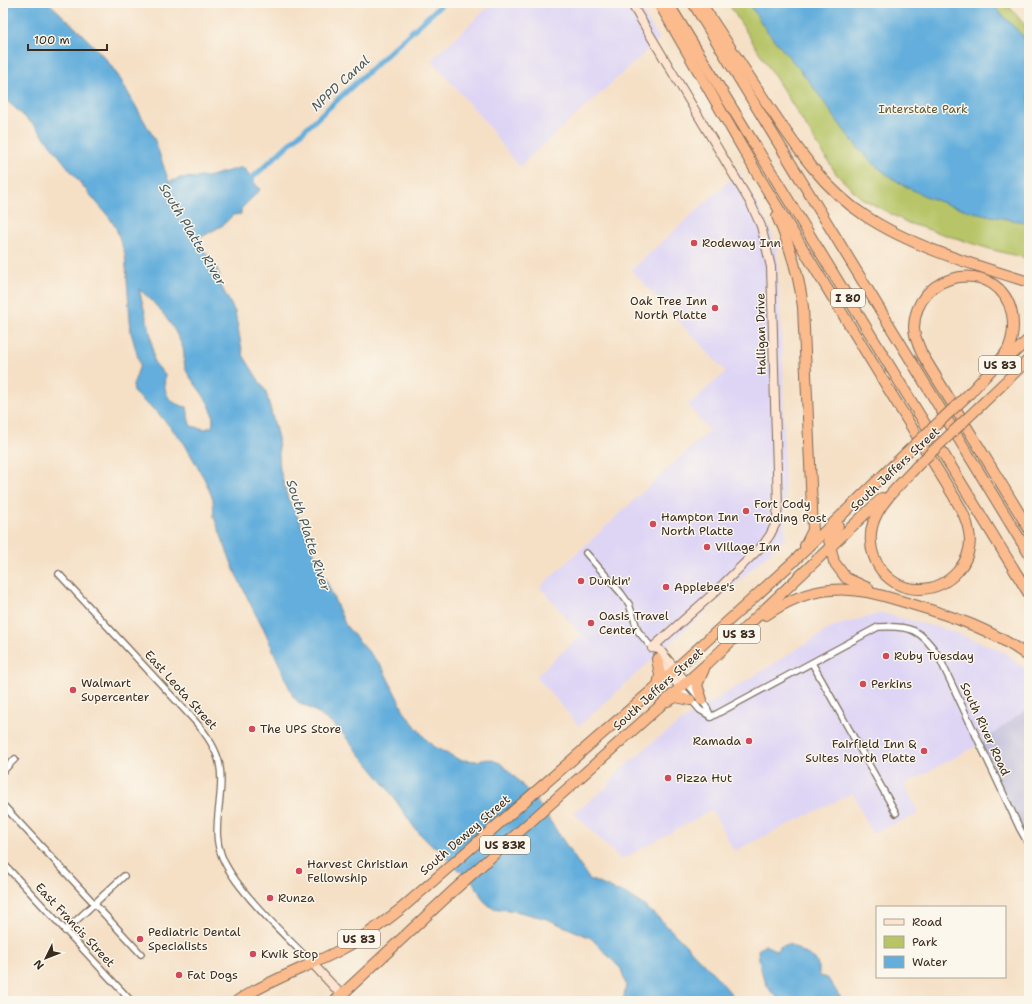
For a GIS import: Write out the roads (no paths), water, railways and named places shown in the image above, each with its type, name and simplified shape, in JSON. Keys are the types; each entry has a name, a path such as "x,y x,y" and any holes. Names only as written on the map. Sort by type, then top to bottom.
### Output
{"highway":[{"path":"659,3 758,174 949,489 966,521 970,533 970,543 962,566 957,573 944,583 920,589 900,585 882,571 873,558 870,541 872,526 883,505 917,466"},
{"name":"I 80","path":"668,3 1029,594"},
{"name":"I 80","path":"693,3 1029,554"},
{"path":"701,3 799,152 825,181 849,204 876,222 907,239 931,249 1029,282"},
{"path":"758,174 788,241 800,282 803,307 813,530 810,540 793,562"},
{"path":"1008,274 1029,277"},
{"path":"970,393 1007,350 1011,340 1013,320 1007,300 995,287 980,278 970,276 954,277 937,285 929,291 921,301 915,321 914,329 916,340 922,354 1029,529"},
{"name":"South Jeffers Street","path":"543,784 658,686 793,562 906,453 1029,339"},
{"name":"South Jeffers Street","path":"341,999 453,891 708,663 1026,361"},
{"path":"870,488 861,503 830,535 830,548 837,567 843,575 850,581 964,621 1006,642 1029,658"},
{"path":"742,630 791,600 819,591 830,590 869,592 931,610"},
{"path":"657,659 660,675 658,686"},
{"path":"702,700 697,685 708,663"},
{"path":"658,707 676,697 690,700"},
{"name":"South Dewey Street","path":"237,1001 262,986 348,946 377,927 543,784"}],"street":[{"name":"Halligan Drive","path":"631,3 751,204 761,226 769,254 772,295 778,506 776,523 770,535 751,558 652,648"},
{"path":"586,553 629,604 638,631 652,648 653,654 673,672"},
{"name":"East Leota Street","path":"59,574 194,720 212,742 218,755 221,772 217,839 224,863 232,876 312,963 341,999"},
{"name":"South River Road","path":"812,663 878,627 898,626 922,634 932,645 939,657 1020,829 1029,844"},
{"path":"652,648 659,649 683,685 690,700 700,710 711,717"},
{"path":"711,717 812,663 896,814"},
{"path":"683,685 702,700 711,717"},
{"path":"4,768 15,759"},
{"path":"3,805 141,954"},
{"name":"East Francis Street","path":"3,863 131,1001"},
{"path":"65,931 124,876"}],"water":[{"name":"South Platte River","path":"3,3 49,3 106,59 119,77 154,138 169,182 180,178 207,177 243,167 260,190 241,209 241,214 233,215 223,225 198,239 198,244 214,262 219,273 221,286 235,312 243,355 266,392 278,438 280,470 288,499 299,519 346,626 382,667 405,713 434,747 460,760 477,761 489,759 500,763 538,803 589,879 629,896 643,905 661,920 717,977 737,1001 623,1001 626,985 621,969 591,938 547,919 516,911 492,908 484,901 473,882 442,855 439,848 431,845 416,830 386,786 339,729 315,711 298,702 293,696 263,627 235,572 214,517 213,499 205,480 184,443 159,414 134,393 133,385 140,365 131,332 125,254 116,228 109,217 38,129 3,97","holes":["139,289 159,308 180,340 184,351 186,370 209,404 212,411 212,427 205,429 191,426 187,407 175,403 168,397 165,387 165,375 154,362 151,336"]},
{"name":"Interstate Park","path":"749,3 991,3 1023,36 1029,47 1029,223 961,209 939,201 897,182 879,168 862,152 848,135 808,80 767,31"},
{"path":"789,944 815,959 819,967 819,975 828,979 843,1001 781,1001 775,996 764,978 758,950 765,945 777,951 779,947"}],"waterway":[{"name":"NPPD Canal","path":"252,178 443,3"}],"place":[{"name":"Rodeway Inn","path":"694,243"},
{"name":"Oak Tree Inn North Platte","path":"715,308"},
{"name":"Fort Cody Trading Post","path":"746,511"},
{"name":"Hampton Inn North Platte","path":"653,524"},
{"name":"Village Inn","path":"707,547"},
{"name":"Dunkin'","path":"581,581"},
{"name":"Applebee's","path":"666,587"},
{"name":"Oasis Travel Center","path":"591,623"},
{"name":"Ruby Tuesday","path":"886,656"},
{"name":"Perkins","path":"863,684"},
{"name":"Walmart Supercenter","path":"73,690"},
{"name":"The UPS Store","path":"252,729"},
{"name":"Ramada","path":"749,741"},
{"name":"Fairfield Inn & Suites North Platte","path":"924,751"},
{"name":"Pizza Hut","path":"668,778"},
{"name":"Harvest Christian Fellowship","path":"299,871"},
{"name":"Runza","path":"270,898"},
{"name":"Pediatric Dental Specialists","path":"140,939"},
{"name":"Kwik Stop","path":"253,954"},
{"name":"Fat Dogs","path":"179,975"}]}
